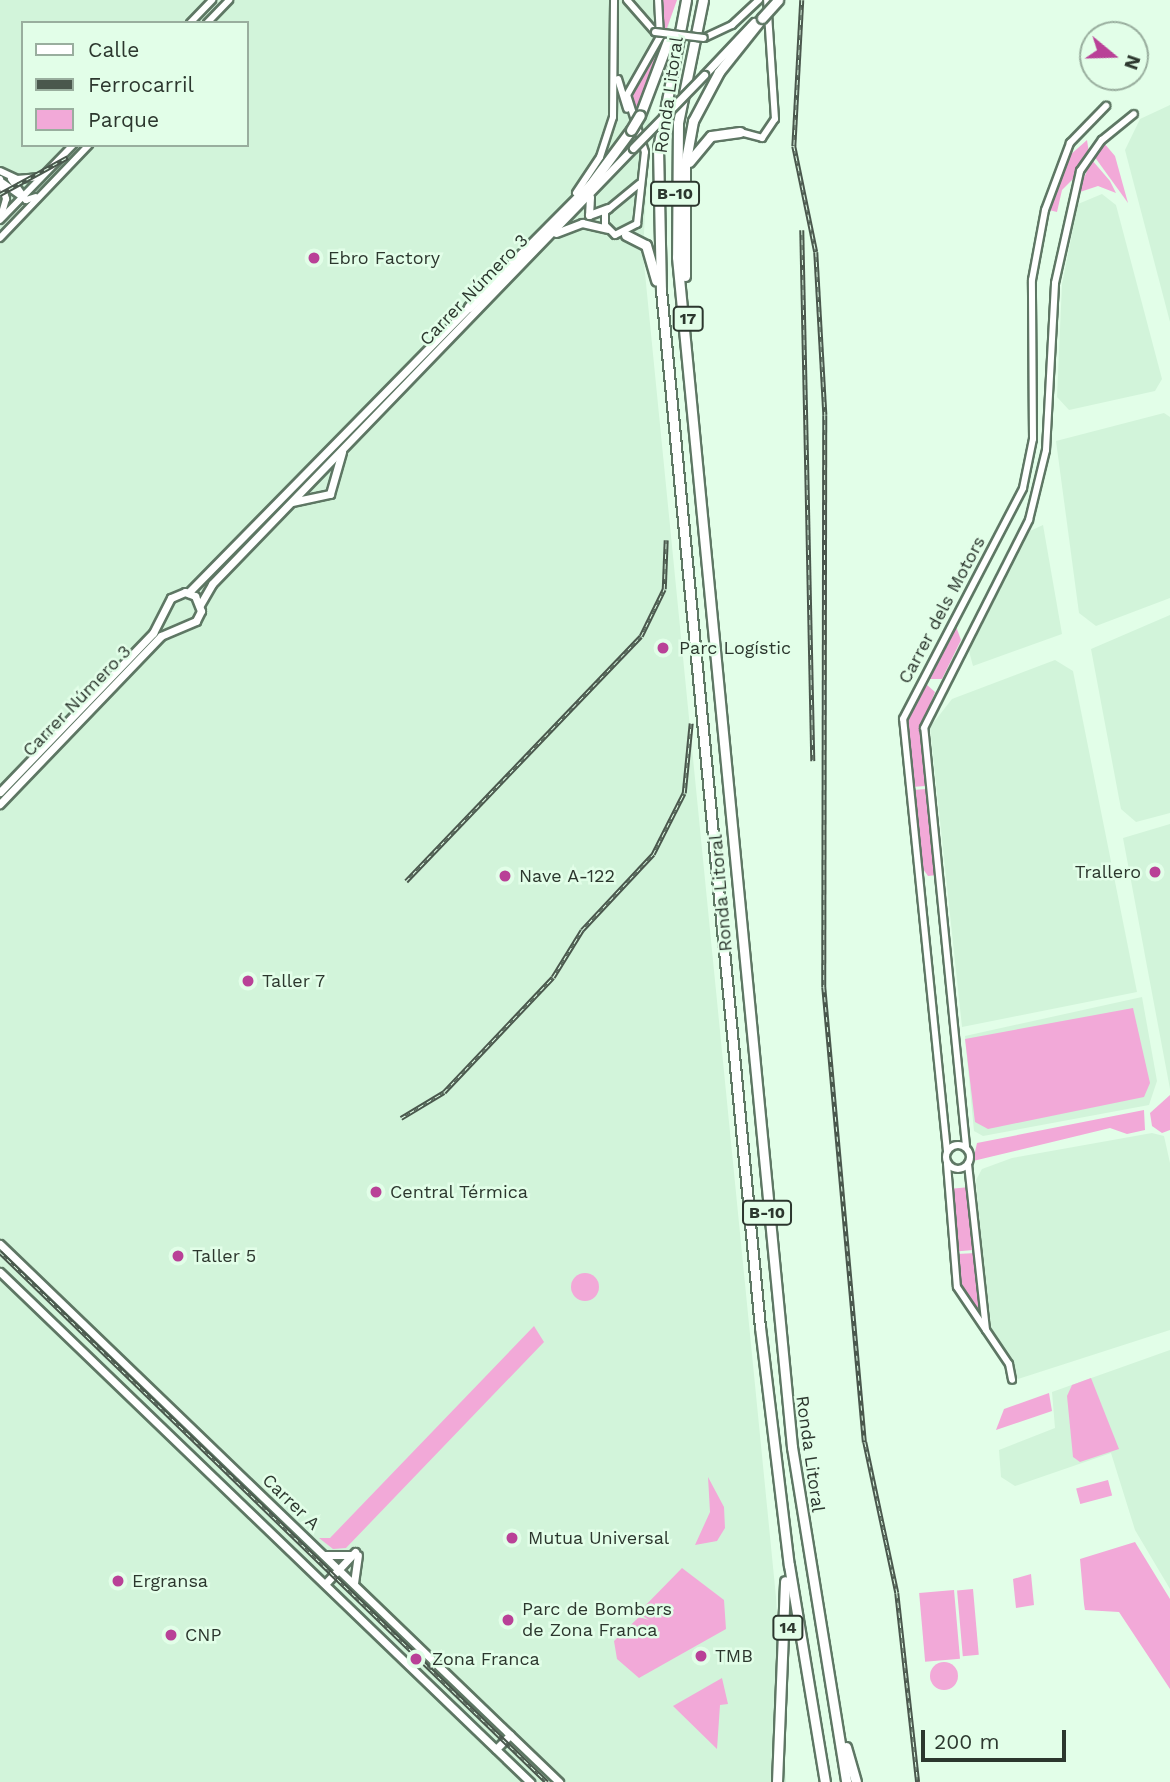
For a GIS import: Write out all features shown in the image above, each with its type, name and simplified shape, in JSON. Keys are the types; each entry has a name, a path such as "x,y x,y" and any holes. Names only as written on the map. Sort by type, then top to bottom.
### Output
{"highway":[{"path":"469,307 591,184 631,130 684,0"},
{"name":"Ronda Litoral","path":"684,0 658,148 665,334 779,1492 825,1782"},
{"name":"Ronda Litoral","path":"703,0 687,67 675,167 690,390 785,1384 846,1782"},
{"path":"762,16 777,0"},
{"name":"B-10","path":"683,248 684,187 696,111 762,16"},
{"path":"684,187 699,146 715,134 740,132"},
{"path":"626,235 648,249 665,334"},
{"name":"17","path":"683,248 690,390"},
{"name":"14","path":"777,1782 789,1618 779,1492"},
{"path":"828,1667 856,1782"}],"main road":[{"name":"Carrer Número 3","path":"200,606 208,587 762,16"},
{"path":"598,185 586,211 598,216 608,208"},
{"path":"544,241 576,224 607,229"},
{"name":"Carrer Número 3","path":"188,593 469,307"},
{"path":"288,504 330,494 334,464 348,442"},
{"path":"188,593 200,606 196,621 180,626 166,609 174,595 188,593"},
{"name":"Carrer Número 3","path":"0,792 153,633 166,609"},
{"name":"Carrer Número 3","path":"0,804 161,636 180,626"},
{"name":"Carrer A","path":"0,1244 559,1782"},
{"name":"Carrer A","path":"0,1272 530,1782"},
{"path":"323,1555 355,1554"},
{"path":"325,1584 355,1554"},
{"path":"355,1554 352,1570 356,1587"},
{"path":"496,1749 510,1735"}],"street":[{"path":"192,21 212,0"},
{"path":"209,21 229,0"},
{"path":"614,0 620,92 637,117"},
{"path":"627,0 655,32 704,37 732,25 759,0"},
{"path":"639,184 621,202 608,208 607,229 626,235 637,213 645,152 628,91 660,37 659,0"},
{"path":"740,132 762,138 775,120 767,0"},
{"path":"469,307 592,172 613,117 616,54"},
{"name":"Carrer dels Motors","path":"947,1164 903,719 1023,488 1033,439 1031,280 1039,235 1063,155 1106,106"},
{"name":"Carrer dels Motors","path":"968,1164 925,729 1029,520 1046,450 1055,283 1080,172 1102,140 1134,114"},
{"path":"0,220 70,147"},
{"path":"0,237 87,147"},
{"path":"0,171 9,177 24,198 23,213"},
{"path":"9,177 45,174"},
{"path":"1,181 24,198"},
{"path":"0,220 1,181"},
{"path":"24,198 43,193"},
{"path":"621,202 637,213"},
{"path":"947,1151 966,1146"},
{"path":"986,1330 968,1164 947,1164 955,1280 986,1330 1009,1364 1012,1380"}],"shaded area":[{"path":"0,0 674,0 650,115 643,253 776,1597 786,1782 0,1782"},
{"path":"1170,105 1170,322 1125,150 1140,119"},
{"path":"1102,194 1116,205 1162,379 1155,391 1069,410 1057,397 1062,284 1078,204"},
{"path":"1164,413 1170,417 1170,598 1096,626 1079,613 1056,441"},
{"path":"1043,525 1062,634 973,666 969,651 1030,531"},
{"path":"1170,615 1170,813 1136,822 1121,809 1091,649"},
{"path":"1055,660 1073,671 1137,992 962,1027 930,727 952,699"},
{"path":"1170,824 1170,1089 1123,838"},
{"path":"1142,997 1157,1081 1149,1105 983,1136 974,1131 965,1036"},
{"path":"1152,1133 1164,1136 1170,1163 1170,1330 1018,1379 986,1330 976,1180 982,1169 1012,1158"},
{"path":"1170,1350 1170,1589 1135,1530 1111,1453 1015,1486 1001,1477 999,1450 1055,1428 1052,1392"}],"green space":[{"path":"662,0 677,0 636,115 631,93 663,35"},
{"path":"1087,140 1089,153 1078,174 1062,190 1057,212 1049,210 1069,156"},
{"path":"1104,143 1115,156 1128,203 1094,156"},
{"path":"1092,160 1110,181 1116,193 1098,186 1077,193"},
{"path":"954,621 961,640 942,679 929,679"},
{"path":"926,684 935,692 921,728 925,786 912,787 907,717"},
{"path":"926,789 937,875 928,876 921,866 913,790"},
{"path":"1133,1008 1150,1083 1144,1097 988,1129 975,1122 965,1039"},
{"path":"1170,1095 1170,1130 1162,1133 1152,1126 1150,1113"},
{"path":"1144,1110 1145,1130 1127,1134 1110,1128 973,1161 977,1143"},
{"path":"970,1187 975,1250 957,1251 951,1189"},
{"path":"976,1253 982,1315 961,1285 957,1254"},
{"path":"585,1273 595,1277 599,1287 595,1297 585,1301 575,1297 571,1287 575,1277"},
{"path":"534,1326 544,1342 346,1548 333,1549 319,1538 330,1538"},
{"path":"1091,1378 1119,1449 1080,1462 1073,1457 1067,1396 1072,1385"},
{"path":"1049,1393 1052,1411 996,1430 1004,1409"},
{"path":"708,1477 724,1507 725,1528 717,1541 695,1545 710,1512"},
{"path":"1108,1480 1112,1495 1080,1504 1076,1489"},
{"path":"1135,1542 1170,1599 1170,1689 1119,1612 1085,1610 1080,1559"},
{"path":"682,1568 724,1600 726,1629 639,1678 617,1659 614,1641 639,1617 649,1620 638,1613"},
{"path":"1031,1574 1034,1605 1016,1608 1013,1579"},
{"path":"973,1589 979,1655 963,1656 957,1590"},
{"path":"954,1590 960,1659 925,1662 919,1593"},
{"path":"944,1662 954,1666 958,1676 954,1686 944,1690 934,1686 930,1676 934,1666"},
{"path":"722,1678 728,1704 720,1705 717,1749 673,1706"}],"railway":[{"path":"802,0 794,146 816,252 825,415 824,987 865,1442 897,1593 918,1782"},
{"path":"0,194 68,157"},
{"path":"802,230 813,761"},
{"path":"406,881 641,636 664,589 666,540"},
{"path":"401,1118 444,1092 553,977 582,930 653,854 684,793 691,723"},
{"path":"0,1252 547,1782"}],"place":[{"name":"Ebro Factory","path":"314,258"},
{"name":"Parc Logístic","path":"663,648"},
{"name":"Trallero","path":"1155,872"},
{"name":"Nave A-122","path":"505,876"},
{"name":"Taller 7","path":"248,981"},
{"name":"Central Térmica","path":"376,1192"},
{"name":"Taller 5","path":"178,1256"},
{"name":"Mutua Universal","path":"512,1538"},
{"name":"Ergransa","path":"118,1581"},
{"name":"Parc de Bombers de Zona Franca","path":"508,1620"},
{"name":"CNP","path":"171,1635"},
{"name":"TMB","path":"701,1656"},
{"name":"Zona Franca","path":"416,1659"}]}
